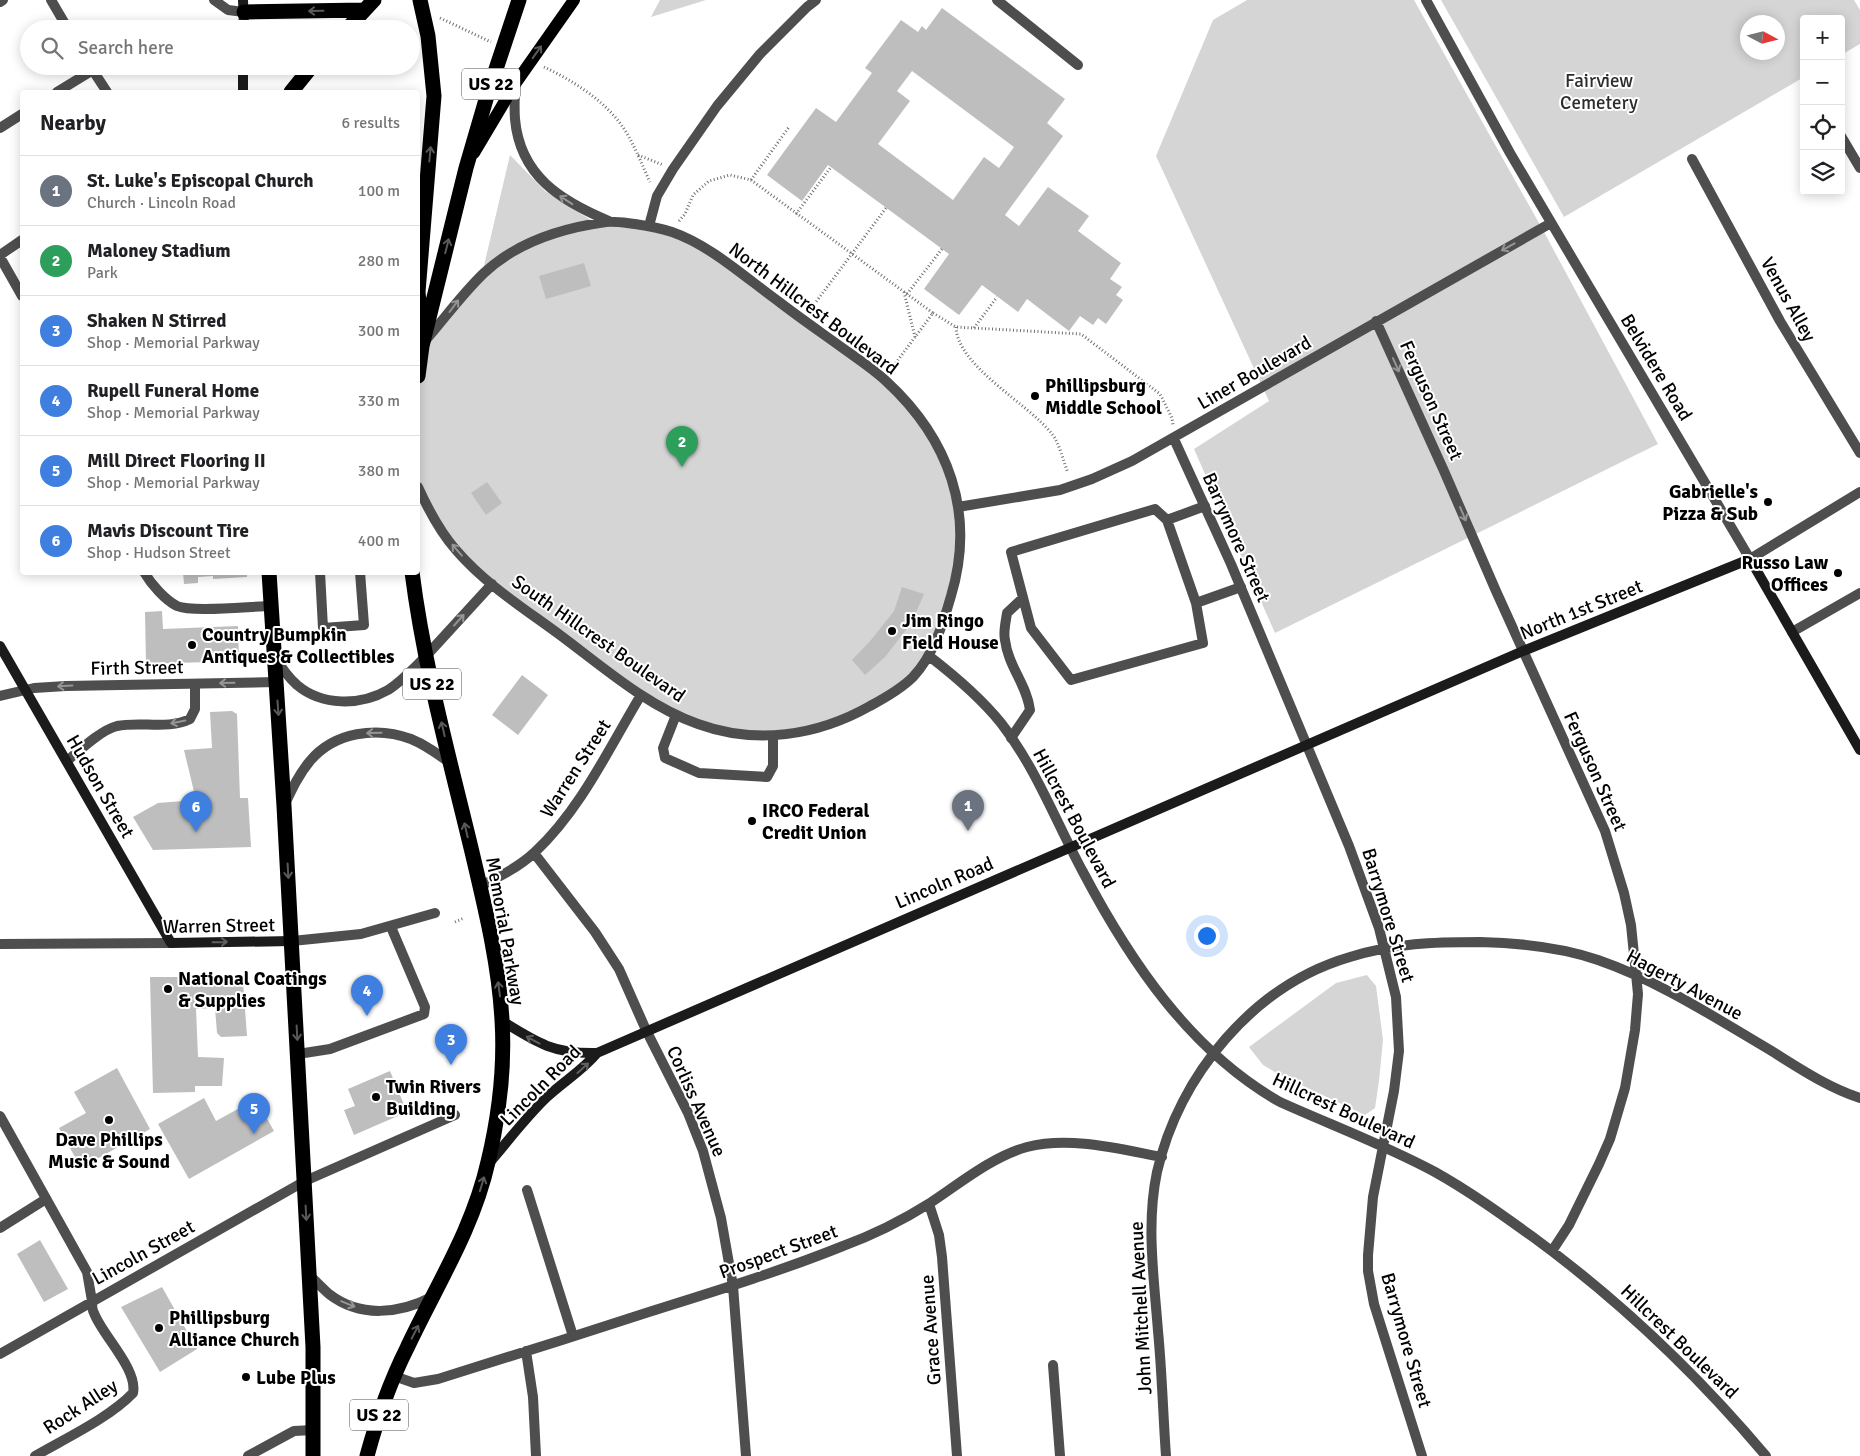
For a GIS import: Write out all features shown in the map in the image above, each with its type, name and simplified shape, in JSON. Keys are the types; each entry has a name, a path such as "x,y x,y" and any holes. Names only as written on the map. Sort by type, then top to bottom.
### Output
{"highway":[{"path":"420,0 428,36 434,96 420,268"},
{"name":"US 22","path":"420,363 466,168 487,96 519,0"},
{"path":"243,6 369,4"},
{"path":"355,20 369,4"},
{"path":"293,90 305,75"},
{"path":"420,313 423,344"},
{"path":"269,575 292,941 313,1348 313,1456"},
{"name":"Memorial Parkway","path":"367,1456 394,1376 468,1225 488,1165 501,1090 502,1021 497,975 480,886 426,656 412,575"}],"main road":[{"path":"466,168 515,84 574,0"},
{"path":"243,6 244,20"},
{"path":"243,75 243,90"},
{"name":"Belvidere Road","path":"1750,559 1860,750"},
{"name":"North 1st Street","path":"1307,745 1523,651 1750,559"},
{"name":"Hudson Street","path":"0,646 172,943"},
{"name":"Lincoln Road","path":"488,1165 537,1107 585,1067 597,1053 1070,846 1307,745"},
{"name":"Warren Street","path":"172,943 292,941"},
{"name":"Lincoln Road","path":"502,1021 533,1041 552,1049 572,1053 597,1053"}],"street":[{"path":"51,0 63,20"},
{"path":"214,0 228,10 243,6"},
{"path":"649,226 657,196 673,168 717,106 760,54 816,0"},
{"path":"997,0 1078,65"},
{"name":"Belvidere Road","path":"1426,0 1551,223 1750,559"},
{"path":"60,90 81,75"},
{"path":"96,75 106,90"},
{"name":"North Hillcrest Boulevard","path":"515,84 517,130 524,153 544,184 567,202 610,222 649,226 671,231 692,241 726,263 884,378 915,411 930,431 953,480 961,538 959,564 946,614 929,656"},
{"path":"0,128 20,115"},
{"path":"1845,143 1860,168"},
{"name":"Venus Alley","path":"1692,159 1780,321 1860,454"},
{"name":"North Hillcrest Boulevard","path":"423,344 458,300 484,273 502,258 555,234 610,222"},
{"name":"Liner Boulevard","path":"958,507 1034,495 1072,486 1132,462 1376,321 1551,223"},
{"path":"20,241 0,256 20,292"},
{"name":"Ferguson Street","path":"1376,321 1605,831 1618,871 1631,925 1638,994 1631,1057 1618,1112 1599,1164 1569,1225 1552,1251"},
{"name":"Barrymore Street","path":"1174,438 1241,587 1349,846 1368,897 1396,997 1399,1051 1394,1091 1373,1197 1368,1255 1370,1285 1377,1312 1422,1456"},
{"name":"South Hillcrest Boulevard","path":"420,491 437,523 454,548 492,584 641,695 694,723 726,733 773,736 820,728 860,712 900,687 913,677 929,656"},
{"name":"North 1st Street","path":"1750,559 1860,492"},
{"path":"1168,520 1205,506"},
{"path":"1155,509 1168,520 1196,604 1203,643 1071,680 1031,628 1011,552 1155,509"},
{"path":"147,575 166,598 178,606 193,609 272,606"},
{"path":"320,575 323,628 364,625 360,575"},
{"name":"South Hillcrest Boulevard","path":"274,656 284,671 302,688 318,696 345,702 380,694 402,680 492,584"},
{"path":"1196,604 1241,587"},
{"path":"1792,632 1860,593"},
{"path":"1012,738 1030,710 1029,698 1011,663 1004,639 1007,613 1023,598"},
{"name":"Hillcrest Boulevard","path":"929,656 965,685 1000,722 1012,738 1044,792 1082,871 1134,959 1162,996 1214,1053 1255,1088 1280,1102 1435,1172 1496,1210 1591,1281 1661,1343 1727,1409 1766,1456"},
{"name":"Firth Street","path":"0,696 26,690 66,686 276,682"},
{"path":"67,761 103,732 115,726 176,724 190,719 195,709 195,684"},
{"name":"Warren Street","path":"480,886 498,877 534,853 566,818 641,695"},
{"path":"676,715 663,748 665,758 699,773 767,777 773,766 773,736"},
{"path":"284,806 294,784 310,761 326,746 347,736 370,732 396,735 423,744 450,763"},
{"name":"Corliss Avenue","path":"534,853 608,950 619,969 646,1030 688,1113 703,1151 721,1218 733,1286 746,1456"},
{"name":"Warren Street","path":"292,941 361,934 435,913"},
{"path":"298,1054 330,1049 424,1014 425,1007 391,926"},
{"name":"Hagerty Avenue","path":"1214,1053 1236,1026 1260,1005 1286,986 1320,968 1384,949 1432,942 1501,943 1541,947 1595,959 1637,975 1709,1014 1820,1080 1860,1098"},
{"name":"Warren Street","path":"0,944 172,943"},
{"name":"John Mitchell Avenue","path":"1166,1456 1150,1232 1158,1172 1162,1157 1179,1110 1195,1081 1214,1053"},
{"name":"Lincoln Street","path":"0,1354 304,1181 455,1115"},
{"name":"Rock Alley","path":"0,1116 87,1272 93,1313 134,1381 133,1392 124,1403 35,1456"},
{"name":"Prospect Street","path":"394,1376 414,1383 425,1383 733,1286 844,1246 895,1223 929,1204 964,1179 1025,1148 1040,1144 1070,1143 1162,1157"},
{"path":"527,1190 574,1336"},
{"path":"0,1228 46,1199"},
{"name":"Grace Avenue","path":"929,1204 939,1235 942,1257 956,1456"},
{"path":"309,1275 329,1294 351,1306 363,1309 392,1311 403,1309 434,1296"},
{"path":"526,1351 533,1397 536,1456"},
{"path":"1054,1365 1060,1456"},
{"path":"248,1456 294,1432 314,1430"}],"path":[{"path":"436,16 474,34"},
{"path":"558,74 590,95 611,114 627,134 657,196"},
{"path":"751,180 788,127"},
{"path":"638,155 673,168"},
{"path":"796,214 831,167"},
{"path":"671,231 685,214 693,195 709,182 730,175 751,180 933,313 956,327 1081,334 1160,394 1172,418 1174,438"},
{"path":"803,320 886,208"},
{"path":"907,294 942,249"},
{"path":"904,292 915,338"},
{"path":"974,328 997,297"},
{"path":"884,378 933,313"},
{"path":"956,327 957,337 974,364 1054,435 1072,486"},
{"path":"455,922 464,918"}],"green space":[{"path":"660,0 706,0 651,17"},
{"path":"1247,0 1414,0 1544,232 1658,444 1275,633 1194,449 1269,401 1156,156 1213,20"},
{"name":"Fairview Cemetery","path":"1441,0 1854,0 1860,10 1860,44 1845,53 1845,15 1800,15 1800,79 1564,217"},
{"path":"510,155 545,191 597,224 610,222 692,241 854,356 915,411 953,480 959,563 929,656 900,687 820,728 743,735 660,707 466,562 420,490 420,361 422,346 482,274"},
{"path":"1367,975 1376,986 1383,1040 1375,1108 1365,1115 1280,1075 1263,1065 1249,1047 1336,983"}],"building":[{"path":"942,8 1065,99 1047,123 1063,136 1005,215 1019,226 1048,187 1089,216 1078,231 1121,263 1110,279 1122,287 1116,295 1123,300 1106,324 1098,318 1093,325 1080,316 1069,331 1027,299 1018,312 982,285 959,315 924,289 949,254 828,165 802,201 767,175 816,108 836,122 872,73 865,68 901,20 918,32 922,26 926,30","holes":["912,71 1014,147 999,168 984,157 953,200 878,144 910,101 897,91"]},
{"path":"584,263 591,286 546,299 539,276"},
{"path":"487,482 502,503 486,515 471,493"},
{"path":"183,575 247,575 247,577 213,579 213,576 198,577 198,583 184,584"},
{"name":"Jim Ringo Field House","path":"902,587 924,594 912,622 885,657 865,675 852,660 894,611"},
{"name":"Country Bumpkin Antiques & Collectibles","path":"162,611 163,629 238,626 239,661 146,664 145,612"},
{"path":"522,675 548,695 518,735 492,715"},
{"path":"232,711 237,714 240,798 248,798 251,847 153,850 133,817 158,803 196,800 184,750 212,748 210,712"},
{"path":"150,977 237,977 243,982 247,1036 221,1037 217,1033 215,1008 196,1009 198,1057 224,1058 222,1086 195,1086 195,1092 153,1093"},
{"name":"Dave Phillips Music & Sound","path":"117,1068 150,1129 81,1168 59,1128 86,1113 74,1092"},
{"name":"Twin Rivers Building","path":"390,1071 407,1112 354,1135 344,1110 355,1106 348,1089"},
{"path":"204,1098 216,1121 256,1099 274,1131 189,1179 158,1124"},
{"path":"40,1240 68,1289 44,1302 17,1254"},
{"name":"Phillipsburg Alliance Church","path":"162,1287 197,1349 160,1372 121,1307"}],"place":[{"name":"Phillipsburg Middle School","path":"1035,396"},
{"name":"Maloney Stadium","path":"682,467"},
{"name":"Gabrielle's Pizza & Sub","path":"1768,502"},
{"name":"Russo Law Offices","path":"1838,573"},
{"name":"Jim Ringo Field House","path":"892,631"},
{"name":"Country Bumpkin Antiques & Collectibles","path":"192,645"},
{"name":"IRCO Federal Credit Union","path":"752,821"},
{"name":"St. Luke's Episcopal Church","path":"968,831"},
{"name":"Mavis Discount Tire","path":"196,832"},
{"name":"National Coatings & Supplies","path":"168,989"},
{"name":"Rupell Funeral Home","path":"367,1016"},
{"name":"Shaken N Stirred","path":"451,1065"},
{"name":"Twin Rivers Building","path":"376,1097"},
{"name":"Dave Phillips Music & Sound","path":"109,1120"},
{"name":"Mill Direct Flooring II","path":"254,1134"},
{"name":"Phillipsburg Alliance Church","path":"159,1328"},
{"name":"Lube Plus","path":"246,1377"}]}
